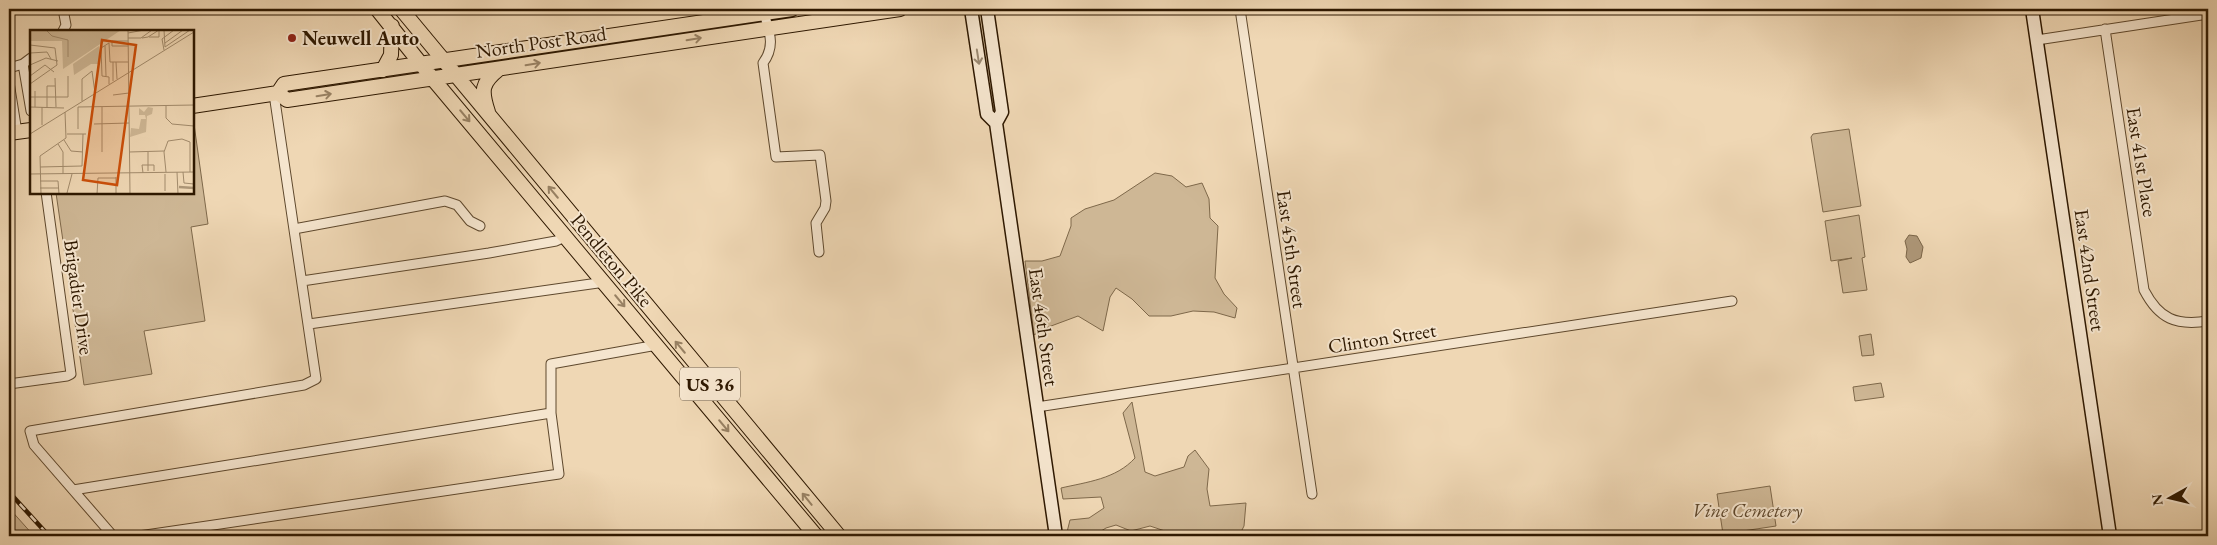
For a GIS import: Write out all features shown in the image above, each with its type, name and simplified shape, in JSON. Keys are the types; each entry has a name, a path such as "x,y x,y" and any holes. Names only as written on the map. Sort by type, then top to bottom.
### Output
{"main road":[{"name":"Pendleton Pike","path":"377,9 433,79 567,236 816,536"},
{"name":"Pendleton Pike","path":"401,9 838,536"},
{"name":"North Post Road","path":"276,94 284,84 792,9"},
{"name":"North Post Road","path":"194,106 276,94 287,100 900,9"},
{"path":"383,70 391,55 392,26"},
{"path":"488,115 484,102 484,86 487,78 499,69"},
{"path":"13,133 30,130"}],"street":[{"path":"63,9 66,25 64,30"},
{"name":"East 46th Street","path":"971,9 987,114 996,123 1056,536"},
{"name":"East 46th Street","path":"987,9 1002,112 996,123"},
{"name":"East 45th Street","path":"1240,9 1312,494"},
{"name":"East 42nd Street","path":"2032,9 2110,536"},
{"path":"764,13 771,45 770,54 763,63 776,158 820,155 826,201 825,208 816,223 819,252"},
{"path":"2036,40 2208,14"},
{"name":"East 41st Place","path":"2105,29 2142,283 2149,300 2161,313 2176,321 2194,323 2208,321"},
{"path":"9,68 23,64 30,59"},
{"path":"23,64 30,105"},
{"path":"9,82 13,133"},
{"path":"113,536 34,445 30,431 304,385 316,379 276,94"},
{"name":"Brigadier Drive","path":"9,384 71,374 46,194"},
{"path":"294,230 445,201 458,205 470,221 480,226"},
{"path":"302,281 489,253 556,241 567,236"},
{"path":"309,324 605,282"},
{"name":"Clinton Street","path":"1037,407 1732,302"},
{"path":"139,536 559,474 551,413 550,364 657,345"},
{"path":"73,490 551,413"}],"green space":[{"path":"194,124 208,224 191,227 205,321 144,331 152,374 84,385 56,194 194,194"},
{"path":"1849,129 1861,206 1823,212 1811,137 1813,134"},
{"path":"1155,173 1172,176 1186,187 1202,183 1209,199 1210,218 1218,226 1215,278 1224,294 1237,308 1235,318 1214,312 1193,311 1171,316 1149,316 1132,299 1116,288 1110,297 1103,331 1078,316 1043,329 1034,335 1025,261 1042,261 1060,256 1071,226 1071,218 1085,209 1114,200"},
{"path":"1859,215 1865,257 1862,258 1867,290 1843,293 1838,261 1852,258 1831,261 1825,221"},
{"path":"1871,334 1874,355 1862,356 1859,336"},
{"path":"1881,383 1884,397 1855,401 1853,387"},
{"path":"1132,402 1145,472 1155,476 1184,467 1188,456 1195,450 1209,469 1207,489 1210,506 1246,503 1244,526 1239,536 1180,536 1150,526 1131,531 1116,525 1106,528 1093,536 1066,536 1070,520 1089,518 1104,508 1101,497 1063,499 1061,488 1101,479 1119,471 1135,458 1123,413"},
{"name":"Vine Cemetery","path":"1770,486 1776,526 1723,534 1717,494"},
{"path":"9,508 34,536 9,536"}],"shaded area":[{"path":"1909,235 1917,236 1923,247 1921,258 1910,263 1906,257 1905,241"}],"railway":[{"path":"9,492 49,536"}],"place":[{"name":"Neuwell Auto","path":"292,38"}]}
